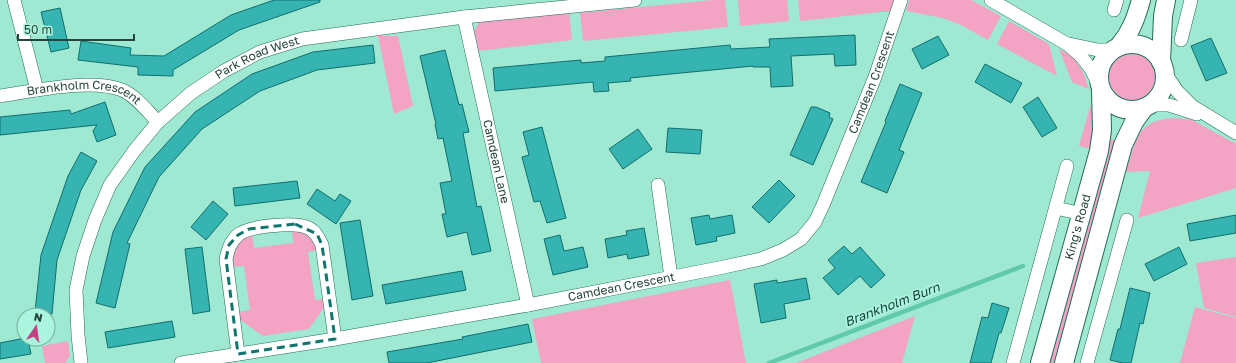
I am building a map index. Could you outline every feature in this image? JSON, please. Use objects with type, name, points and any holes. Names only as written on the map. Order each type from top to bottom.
[{"type":"main road","name":"King's Road","points":[[1040,363],[1099,151],[1102,130],[1098,74],[1101,63],[1107,54],[1116,48],[1128,36],[1135,23],[1141,0]]},
{"type":"main road","name":"King's Road","points":[[1064,363],[1123,145],[1134,122],[1146,106],[1154,102],[1161,93],[1164,83],[1162,16],[1166,0]]},
{"type":"main road","points":[[1116,48],[1126,44],[1136,44],[1147,47],[1155,54],[1163,67]]},
{"type":"main road","points":[[1100,88],[1104,95],[1112,103],[1122,109],[1133,110],[1146,106]]},
{"type":"street","points":[[14,0],[37,90]]},
{"type":"street","name":"Park Road West","points":[[81,363],[76,290],[85,249],[95,220],[110,185],[134,151],[158,122],[191,93],[224,71],[260,52],[302,39],[464,18],[635,0]]},
{"type":"street","name":"Camdean Crescent","points":[[181,363],[335,339],[528,305],[761,259],[783,250],[801,239],[815,222],[823,205],[875,77],[900,0]]},
{"type":"street","points":[[991,0],[1067,44],[1080,55],[1091,69],[1100,88]]},
{"type":"street","points":[[1181,40],[1191,0]]},
{"type":"street","name":"Camdean Lane","points":[[464,18],[528,305]]},
{"type":"street","points":[[1067,44],[1098,50],[1116,48]]},
{"type":"street","points":[[1163,67],[1177,91],[1183,98],[1213,120],[1236,133]]},
{"type":"street","name":"Brankholm Crescent","points":[[0,96],[87,84],[104,85],[122,90],[135,98],[158,122]]},
{"type":"street","points":[[1146,106],[1169,105],[1186,109],[1213,120]]},
{"type":"street","points":[[1013,363],[1067,166]]},
{"type":"street","points":[[658,185],[671,277]]},
{"type":"street","points":[[1056,208],[1082,214]]},
{"type":"street","points":[[1087,363],[1127,220]]},
{"type":"street","points":[[238,354],[226,259],[229,245],[238,235],[249,229],[295,224],[307,227],[317,234],[322,245],[335,339]]},
{"type":"street","points":[[1100,233],[1121,240]]},
{"type":"highlighted area","points":[[295,224],[317,234],[322,245],[335,339],[238,354],[226,259],[229,245],[238,235],[249,229]]},
{"type":"shaded area","points":[[725,0],[728,27],[583,41],[580,13]]},
{"type":"shaded area","points":[[738,0],[787,0],[789,21],[740,26]]},
{"type":"shaded area","points":[[798,0],[895,0],[891,12],[800,21]]},
{"type":"shaded area","points":[[909,0],[971,0],[1001,16],[988,40],[961,25],[943,18],[906,11]]},
{"type":"shaded area","points":[[569,13],[572,40],[477,51],[473,33],[480,21]]},
{"type":"shaded area","points":[[1009,21],[1049,44],[1057,76],[997,44]]},
{"type":"shaded area","points":[[378,36],[398,36],[413,106],[394,114]]},
{"type":"shaded area","points":[[1059,49],[1073,57],[1083,72],[1089,89],[1072,82]]},
{"type":"shaded area","points":[[1127,54],[1137,54],[1149,60],[1154,68],[1154,86],[1149,94],[1141,99],[1127,100],[1119,97],[1112,90],[1109,82],[1109,72],[1112,64],[1119,57]]},
{"type":"shaded area","points":[[1091,103],[1093,127],[1091,149],[1079,146]]},
{"type":"shaded area","points":[[1175,118],[1192,120],[1236,144],[1236,188],[1138,218],[1150,171],[1126,172],[1132,150],[1140,134],[1145,128],[1152,123]]},
{"type":"shaded area","points":[[1110,139],[1116,141],[1054,363],[1048,363]]},
{"type":"shaded area","points":[[292,230],[309,235],[318,250],[308,252],[315,300],[325,299],[326,305],[309,329],[263,336],[239,319],[238,312],[250,310],[244,266],[233,267],[234,251],[238,242],[252,234],[254,248],[293,243]]},
{"type":"shaded area","points":[[1236,257],[1236,317],[1204,308],[1196,263]]},
{"type":"shaded area","points":[[730,280],[746,363],[541,363],[532,319]]},
{"type":"shaded area","points":[[1195,307],[1236,318],[1236,363],[1180,363]]},
{"type":"shaded area","points":[[915,316],[902,363],[796,363]]},
{"type":"shaded area","points":[[68,341],[70,356],[65,363],[45,363],[42,347],[56,347],[56,343]]},
{"type":"building","points":[[274,0],[320,0],[320,2],[239,30],[173,70],[173,76],[138,75],[138,67],[78,60],[81,41],[131,48],[130,55],[164,56],[231,15]]},
{"type":"building","points":[[60,8],[69,48],[51,52],[41,12]]},
{"type":"building","points":[[855,35],[856,65],[835,66],[834,54],[791,56],[793,86],[771,87],[770,67],[753,66],[630,78],[631,81],[608,83],[609,91],[594,92],[593,82],[495,91],[493,68],[581,60],[581,63],[605,61],[605,57],[730,45],[731,49],[770,47],[769,39]]},
{"type":"building","points":[[938,36],[949,55],[922,69],[912,49]]},
{"type":"building","points":[[1211,38],[1227,73],[1206,81],[1191,46]]},
{"type":"building","points":[[373,45],[375,63],[317,70],[260,91],[202,129],[159,177],[127,243],[130,244],[115,308],[96,303],[113,232],[145,167],[195,112],[252,74],[313,52]]},
{"type":"building","points":[[445,50],[459,105],[462,104],[469,132],[463,133],[477,207],[481,206],[491,251],[472,255],[467,232],[447,237],[442,214],[446,214],[440,183],[452,181],[443,138],[438,139],[436,124],[420,56]]},
{"type":"building","points":[[985,64],[1022,83],[1011,103],[975,82]]},
{"type":"building","points":[[900,84],[922,93],[899,150],[904,152],[887,193],[861,182]]},
{"type":"building","points":[[1038,97],[1057,128],[1042,137],[1023,107]]},
{"type":"building","points":[[105,102],[116,135],[97,142],[93,131],[97,125],[0,135],[0,117],[70,110],[71,114]]},
{"type":"building","points":[[811,107],[816,107],[830,113],[829,117],[833,119],[813,165],[790,155]]},
{"type":"building","points":[[542,127],[566,218],[547,223],[540,201],[534,202],[522,157],[529,155],[523,132]]},
{"type":"building","points":[[668,128],[702,130],[700,154],[666,152]]},
{"type":"building","points":[[638,129],[652,149],[623,169],[609,149]]},
{"type":"building","points":[[81,152],[97,161],[81,190],[57,260],[53,307],[36,307],[41,255],[68,176]]},
{"type":"building","points":[[779,180],[795,196],[769,223],[752,207]]},
{"type":"building","points":[[297,181],[300,198],[235,206],[233,188]]},
{"type":"building","points":[[317,189],[335,201],[340,194],[351,201],[336,224],[307,204]]},
{"type":"building","points":[[213,201],[228,214],[206,240],[191,227]]},
{"type":"building","points":[[709,215],[710,219],[732,215],[735,233],[716,237],[717,241],[696,245],[691,218]]},
{"type":"building","points":[[1236,215],[1236,233],[1190,241],[1187,224]]},
{"type":"building","points":[[360,220],[373,296],[352,300],[340,223]]},
{"type":"building","points":[[644,228],[649,255],[628,259],[627,254],[608,258],[605,239],[627,235],[626,231]]},
{"type":"building","points":[[560,235],[564,251],[583,247],[588,267],[553,275],[544,239]]},
{"type":"building","points":[[844,246],[852,254],[860,247],[885,275],[871,288],[860,276],[838,295],[823,278],[835,268],[828,260]]},
{"type":"building","points":[[202,247],[210,311],[193,314],[185,249]]},
{"type":"building","points":[[1179,247],[1187,264],[1154,281],[1145,264]]},
{"type":"building","points":[[462,271],[466,290],[386,304],[382,285]]},
{"type":"building","points":[[806,278],[810,299],[784,304],[786,318],[761,323],[754,284],[777,280],[777,283]]},
{"type":"building","points":[[1130,288],[1150,293],[1143,324],[1140,323],[1131,363],[1123,363],[1110,360],[1118,329],[1120,329]]},
{"type":"building","points":[[992,303],[1009,308],[1001,333],[999,333],[991,363],[970,363],[982,317],[988,318]]},
{"type":"building","points":[[172,321],[175,337],[108,348],[105,332]]},
{"type":"building","points":[[528,324],[532,342],[427,363],[389,363],[387,352],[463,339],[462,337]]},
{"type":"building","points":[[16,340],[16,347],[30,347],[31,354],[0,359],[0,343]]},
{"type":"waterway","name":"Brankholm Burn","points":[[769,363],[1023,266]]}]
